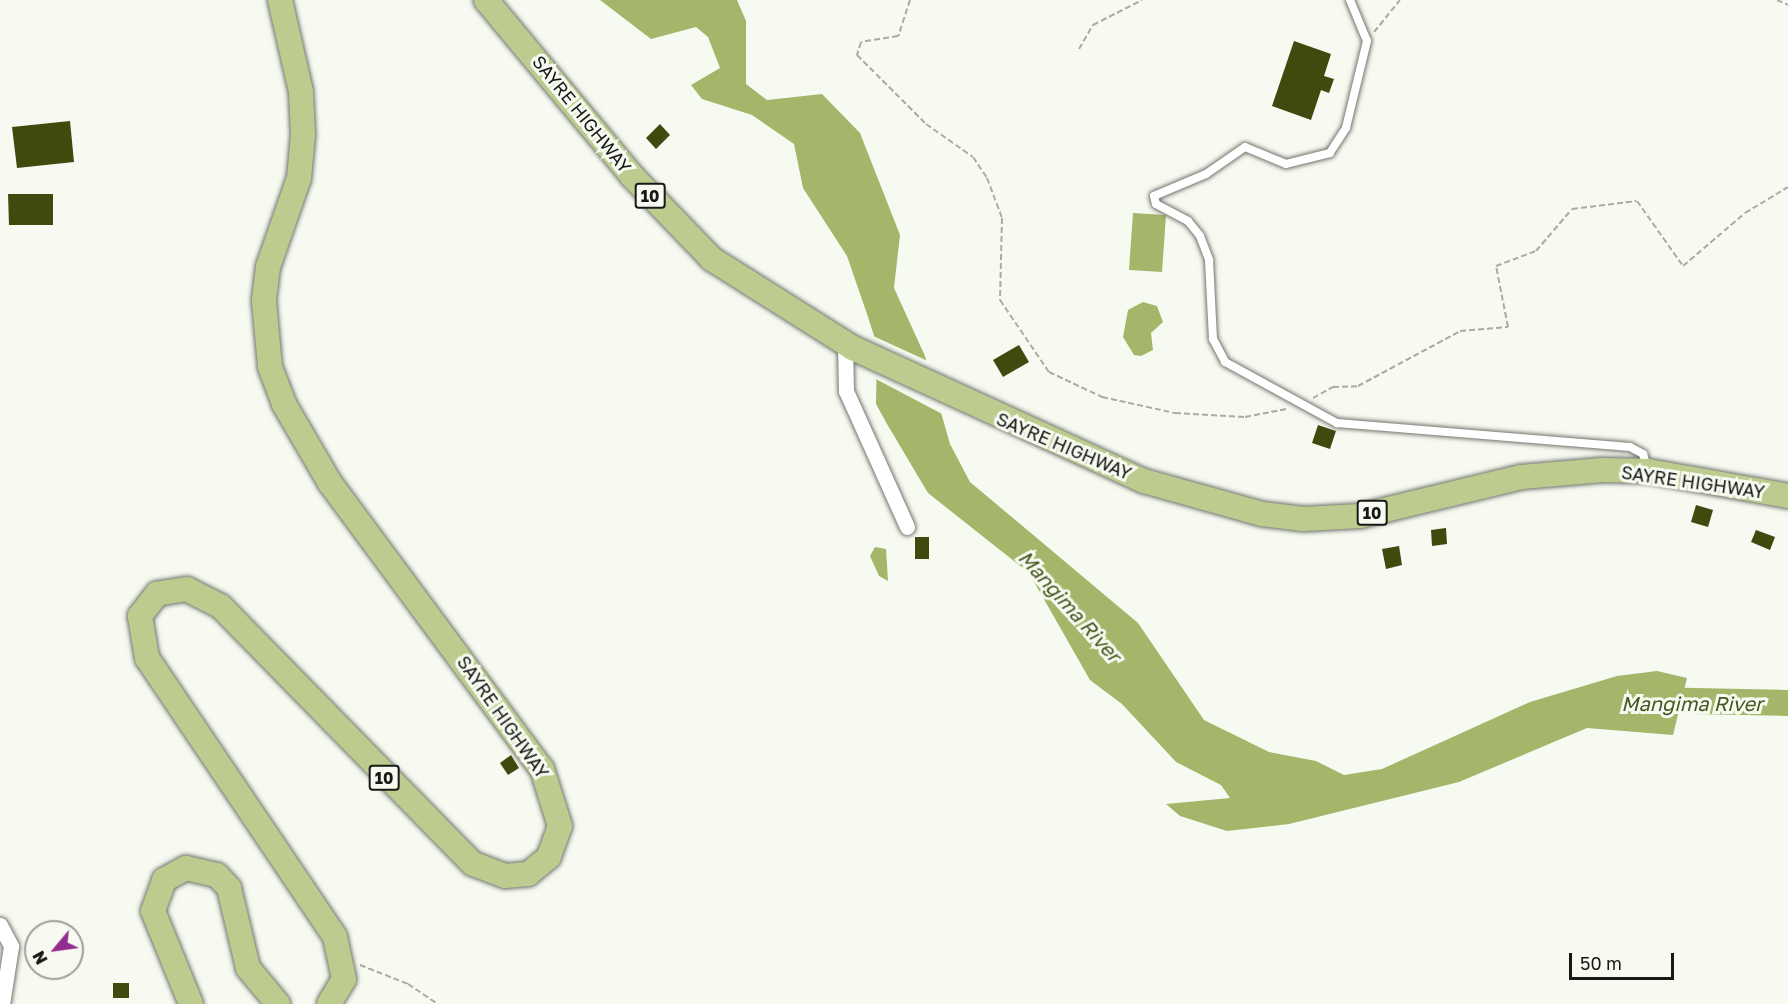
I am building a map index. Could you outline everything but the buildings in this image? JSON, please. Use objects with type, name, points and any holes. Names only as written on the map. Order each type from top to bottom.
[{"type":"highway","name":"SAYRE HIGHWAY","points":[[280,0],[301,92],[303,135],[299,178],[268,267],[264,301],[270,367],[284,404],[330,483],[542,770],[560,825],[549,857],[528,874],[505,876],[473,864],[219,606],[187,589],[157,594],[140,616],[147,658],[322,914],[344,958],[343,987],[329,1004]]},
{"type":"highway","name":"SAYRE HIGHWAY","points":[[486,0],[671,220],[761,294],[849,345],[971,406],[1144,481],[1262,514],[1304,519],[1360,516],[1521,477],[1648,471],[1788,496]]},
{"type":"highway","points":[[191,1004],[153,911],[164,880],[186,868],[217,875],[229,888],[248,968],[278,1004]]},
{"type":"street","points":[[849,345],[846,391],[908,527]]},
{"type":"street","points":[[0,925],[11,946],[2,1004]]},
{"type":"lane","points":[[1350,0],[1367,41],[1346,128],[1330,153],[1286,164],[1245,147],[1206,174],[1154,196],[1156,204],[1188,221],[1200,236],[1209,260],[1213,339],[1225,362],[1300,406],[1337,423],[1630,447],[1643,454],[1648,471]]},
{"type":"path","points":[[910,0],[898,36],[861,42],[857,55],[926,124],[973,158],[987,178],[1002,218],[1000,300],[1049,372],[1102,397],[1175,413],[1245,417],[1300,406],[1333,387],[1358,386],[1460,331],[1508,327],[1496,267],[1536,251],[1572,209],[1637,201],[1683,266],[1745,213],[1788,187]]},
{"type":"path","points":[[1079,49],[1093,25],[1142,0]]},
{"type":"path","points":[[1367,41],[1400,0]]},
{"type":"path","points":[[1777,0],[1788,5]]},
{"type":"path","points":[[344,958],[408,984],[438,1004]]},
{"type":"water","points":[[600,0],[737,0],[746,21],[746,84],[767,100],[822,94],[860,133],[900,235],[894,288],[925,356],[950,444],[970,482],[1138,623],[1204,720],[1269,752],[1316,761],[1344,775],[1382,769],[1530,702],[1617,676],[1657,671],[1687,678],[1673,735],[1587,728],[1459,782],[1289,824],[1227,831],[1180,816],[1166,804],[1230,798],[1221,785],[1176,762],[1122,704],[1090,680],[1029,573],[928,493],[887,424],[876,404],[877,345],[868,317],[847,256],[803,188],[794,144],[752,115],[702,99],[691,85],[720,68],[708,37],[696,27],[651,39]]},
{"type":"water","points":[[1133,213],[1166,215],[1162,272],[1129,270]]},
{"type":"water","points":[[1143,302],[1157,306],[1163,322],[1151,333],[1153,350],[1141,356],[1134,355],[1123,337],[1128,310]]},
{"type":"water","points":[[875,547],[886,549],[888,581],[879,576],[870,556]]},
{"type":"pier","points":[[871,335],[930,362],[946,416],[872,377]]},
{"type":"waterway","name":"Mangima River","points":[[1647,700],[1788,703]]}]
